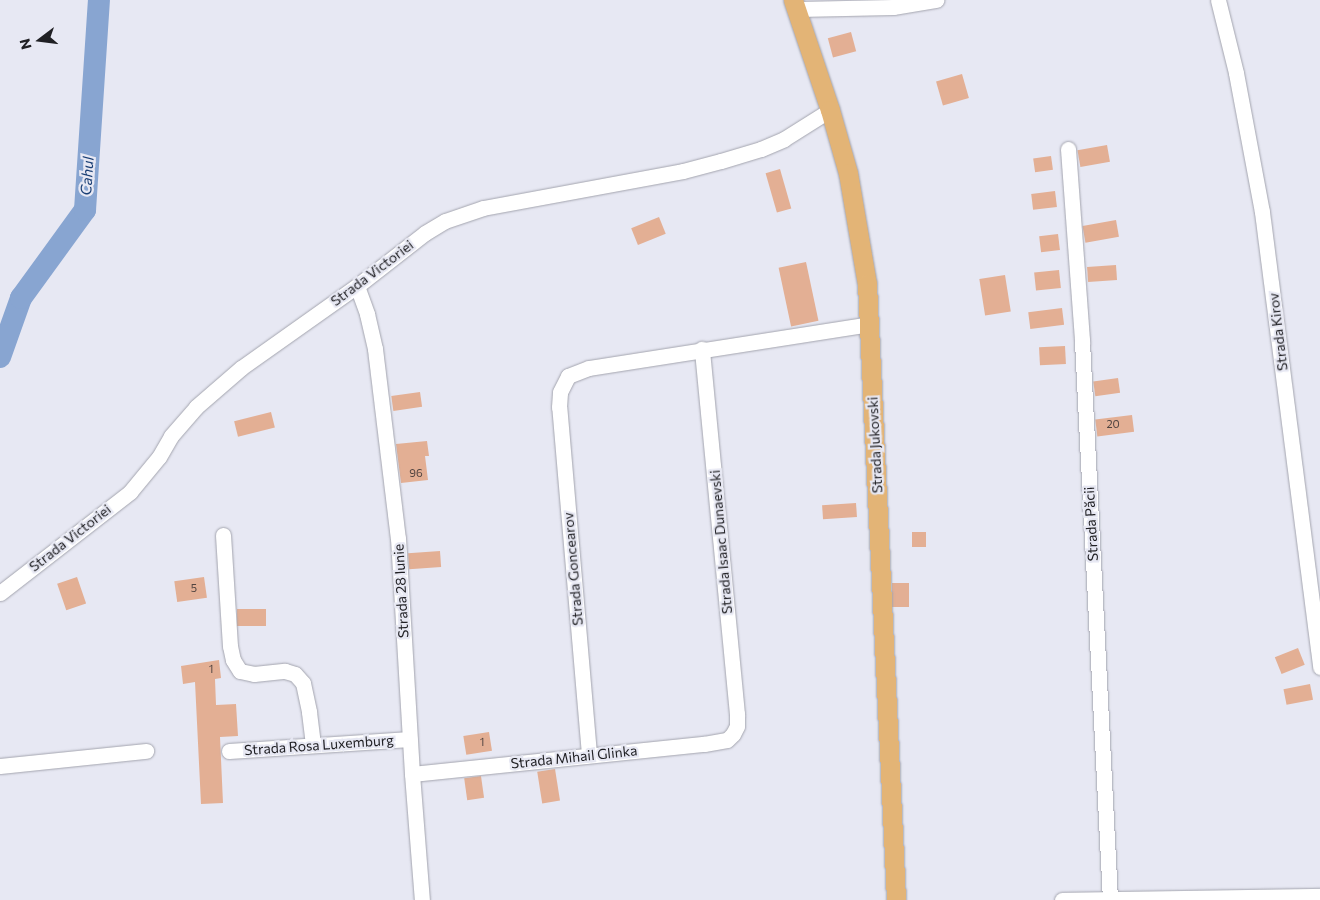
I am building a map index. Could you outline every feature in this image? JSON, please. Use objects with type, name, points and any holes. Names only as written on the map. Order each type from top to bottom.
[{"type":"main road","name":"Strada Jukovski","points":[[796,5],[848,173],[867,284],[896,900]]},
{"type":"street","points":[[796,5],[894,7],[936,0]]},
{"type":"street","name":"Strada Kirov","points":[[1218,0],[1236,72],[1262,212],[1320,667]]},
{"type":"street","name":"Strada Victoriei","points":[[0,594],[130,492],[150,468],[171,436],[196,407],[240,368],[357,286],[425,232],[464,213],[556,193],[683,171],[761,149],[784,139],[830,110]]},
{"type":"street","name":"Strada Păcii","points":[[1068,149],[1082,341],[1110,898]]},
{"type":"street","name":"Strada 28 Iunie","points":[[357,286],[367,314],[375,349],[398,538],[412,774],[422,900]]},
{"type":"street","points":[[702,349],[870,324]]},
{"type":"street","name":"Strada Goncearov","points":[[589,754],[560,407],[563,385],[568,376],[589,368],[702,349]]},
{"type":"street","name":"Strada Isaac Dunaevski","points":[[702,349],[737,714],[737,726],[733,734]]},
{"type":"street","points":[[223,535],[230,646],[233,660],[240,671],[254,674],[284,670],[295,674],[302,683],[309,712],[312,744]]},
{"type":"street","name":"Strada Mihail Glinka","points":[[412,774],[589,754],[720,742],[727,740],[733,734]]},
{"type":"street","name":"Strada Rosa Luxemburg","points":[[228,751],[410,739]]},
{"type":"street","points":[[0,766],[146,751]]},
{"type":"street","points":[[1062,900],[1320,896]]},
{"type":"building","points":[[851,32],[856,51],[833,58],[828,38]]},
{"type":"building","points":[[962,74],[969,98],[943,105],[936,81]]},
{"type":"building","points":[[1107,145],[1110,162],[1080,167],[1077,150]]},
{"type":"building","points":[[1051,156],[1053,170],[1035,172],[1033,159]]},
{"type":"building","points":[[780,169],[791,208],[777,213],[766,173]]},
{"type":"building","points":[[1055,191],[1057,207],[1033,210],[1031,194]]},
{"type":"building","points":[[659,217],[666,234],[638,245],[631,228]]},
{"type":"building","points":[[1116,220],[1119,237],[1085,243],[1083,226]]},
{"type":"building","points":[[1058,234],[1060,250],[1041,252],[1039,236]]},
{"type":"building","points":[[806,262],[818,321],[791,327],[779,268]]},
{"type":"building","points":[[1116,265],[1117,280],[1088,282],[1087,267]]},
{"type":"building","points":[[1059,270],[1061,288],[1036,291],[1034,273]]},
{"type":"building","points":[[1005,275],[1011,312],[985,316],[979,279]]},
{"type":"building","points":[[1062,308],[1064,325],[1030,329],[1028,312]]},
{"type":"building","points":[[1065,346],[1066,364],[1040,365],[1039,347]]},
{"type":"building","points":[[1118,378],[1120,393],[1095,396],[1093,381]]},
{"type":"building","points":[[420,392],[422,407],[393,411],[391,396]]},
{"type":"building","points":[[271,412],[275,428],[238,437],[234,421]]},
{"type":"building","points":[[1132,415],[1134,432],[1097,436],[1095,420]]},
{"type":"building","points":[[427,441],[429,456],[425,456],[428,480],[401,483],[396,444]]},
{"type":"building","points":[[856,503],[857,517],[823,519],[822,505]]},
{"type":"building","points":[[912,532],[926,532],[926,547],[912,547]]},
{"type":"building","points":[[440,551],[441,567],[409,569],[408,553]]},
{"type":"building","points":[[77,577],[86,603],[66,610],[57,584]]},
{"type":"building","points":[[204,577],[207,598],[177,602],[174,581]]},
{"type":"building","points":[[892,583],[909,583],[909,607],[892,607]]},
{"type":"building","points":[[237,609],[266,609],[266,626],[237,626]]},
{"type":"building","points":[[1298,648],[1305,665],[1282,674],[1275,657]]},
{"type":"building","points":[[219,660],[221,678],[215,679],[216,705],[236,704],[238,736],[220,737],[223,803],[201,804],[195,682],[183,684],[181,666]]},
{"type":"building","points":[[1310,684],[1313,700],[1287,705],[1283,689]]},
{"type":"building","points":[[489,732],[492,751],[466,755],[463,736]]},
{"type":"building","points":[[555,769],[560,801],[542,803],[537,772]]},
{"type":"building","points":[[481,776],[484,798],[467,800],[464,778]]},
{"type":"waterway","name":"Cahul","points":[[0,357],[21,298],[85,210],[99,0]]}]
